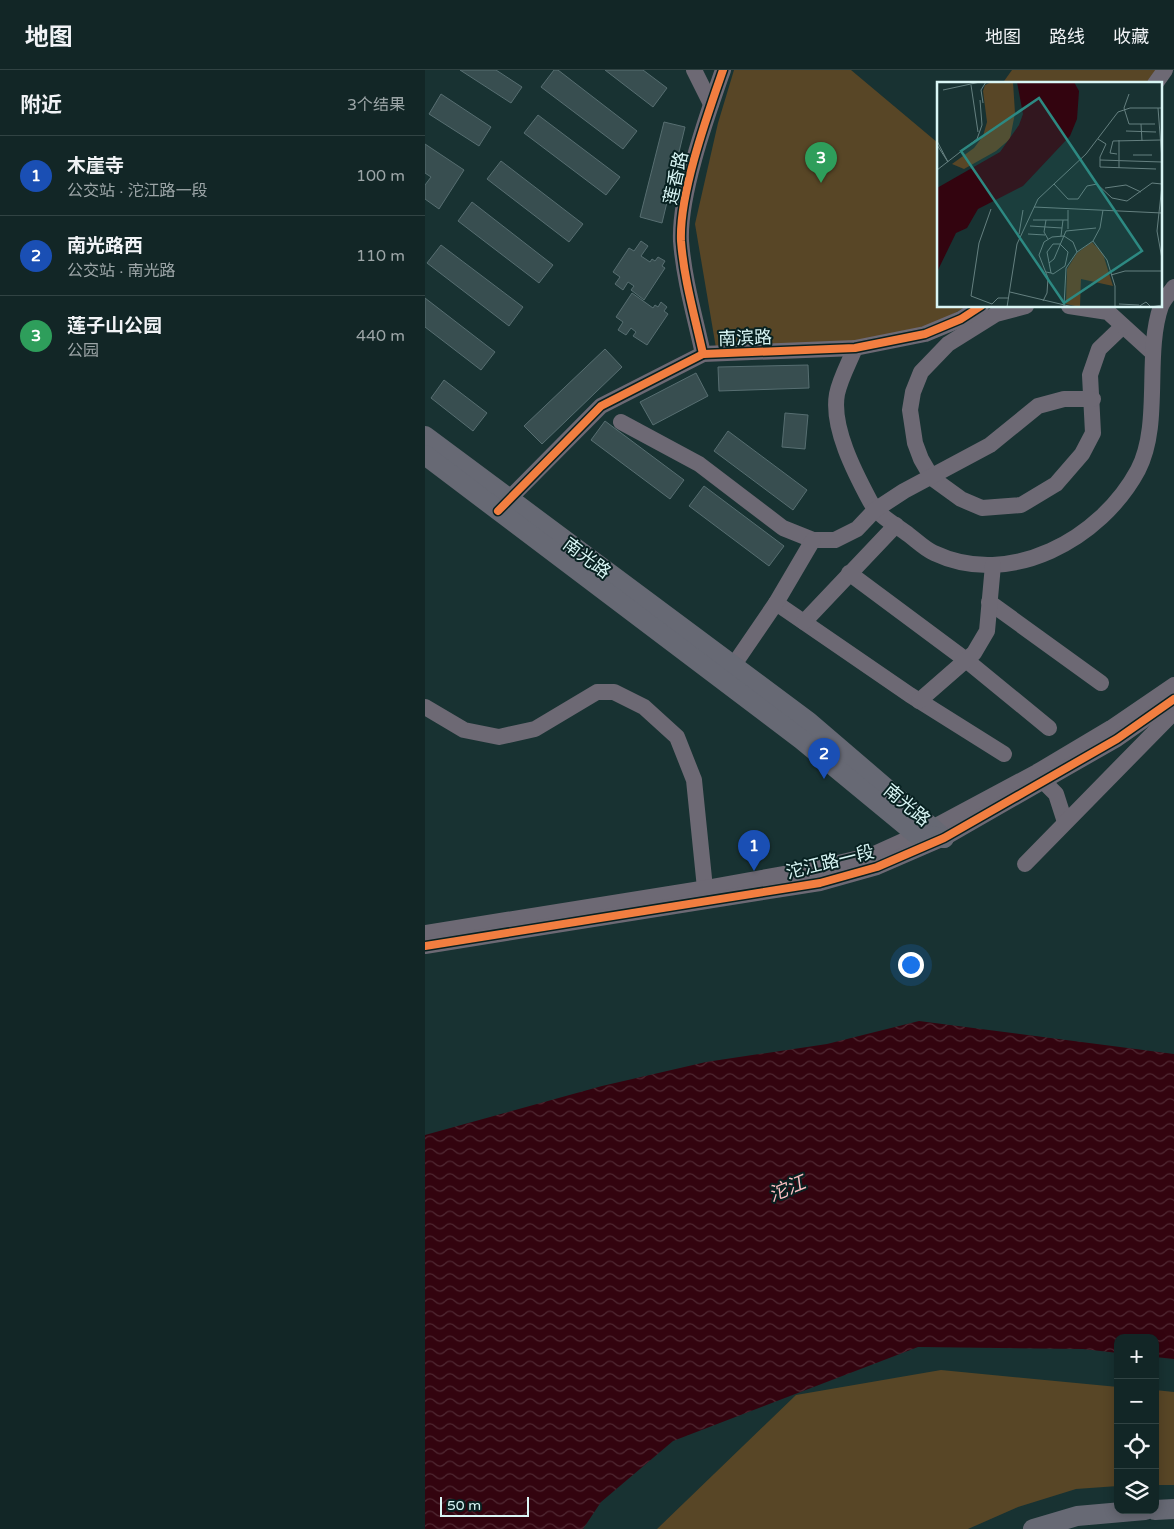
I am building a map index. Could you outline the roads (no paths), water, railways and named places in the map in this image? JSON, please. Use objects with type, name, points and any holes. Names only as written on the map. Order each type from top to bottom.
[{"type":"main road","name":"南光路","points":[[425,436],[503,505],[802,740],[931,833]]},
{"type":"main road","name":"南光路","points":[[425,455],[503,505],[733,666],[809,722],[931,833]]},
{"type":"main road","points":[[1159,1510],[1174,1509]]},
{"type":"main road","points":[[1033,1529],[1077,1516],[1114,1513]]},
{"type":"street","points":[[694,70],[711,104]]},
{"type":"street","name":"莲香路","points":[[703,354],[685,273],[681,240],[684,209],[693,166],[723,70]]},
{"type":"street","points":[[1156,82],[1165,70]]},
{"type":"street","points":[[1161,305],[1174,287]]},
{"type":"street","name":"南滨路","points":[[503,505],[601,406],[703,354],[855,348],[925,334],[961,319],[978,308]]},
{"type":"street","points":[[1018,308],[996,314],[948,344],[921,372],[913,392],[910,410],[915,443],[921,460],[931,478],[961,499],[982,508],[1021,505],[1056,484],[1082,454],[1093,433],[1093,399],[1090,376],[1099,349],[1123,326]]},
{"type":"street","points":[[1082,308],[1108,312],[1153,353]]},
{"type":"street","points":[[855,348],[837,395],[839,431],[852,466],[875,510],[933,552],[955,561],[993,565],[1025,562],[1084,533],[1120,498],[1139,468],[1149,432],[1153,353],[1160,308]]},
{"type":"street","points":[[621,422],[699,464],[783,528],[813,540],[835,540],[857,529],[875,510],[990,445],[1038,406],[1064,399],[1093,399]]},
{"type":"street","points":[[804,622],[895,525]]},
{"type":"street","points":[[733,666],[776,603],[813,540]]},
{"type":"street","points":[[919,701],[974,653],[987,631],[993,565]]},
{"type":"street","points":[[849,573],[966,660],[1049,728]]},
{"type":"street","points":[[989,602],[1101,682]]},
{"type":"street","points":[[776,603],[919,701],[1004,754]]},
{"type":"street","name":"沱江路一段","points":[[425,933],[706,895],[820,883],[877,867],[931,833],[1111,728],[1174,685]]},
{"type":"street","points":[[425,707],[464,730],[499,737],[535,729],[597,692],[614,692],[644,707],[677,737],[694,780],[706,895]]},
{"type":"street","name":"沱江路一段","points":[[425,946],[706,895],[872,855],[931,833],[1043,781],[1117,739],[1174,699]]},
{"type":"street","points":[[1025,864],[1174,712]]},
{"type":"street","points":[[1043,781],[1056,794],[1065,822]]},
{"type":"water","name":"沱江","points":[[919,1021],[1174,1054],[1174,1359],[1159,1357],[1159,1334],[1114,1334],[1114,1353],[1083,1349],[918,1347],[673,1441],[601,1502],[583,1529],[425,1529],[425,1135],[602,1086],[706,1062],[827,1044]]},
{"type":"place","name":"莲子山公园","points":[[821,183]]},
{"type":"place","name":"南光路西","points":[[824,779]]},
{"type":"place","name":"木崖寺","points":[[754,871]]}]
